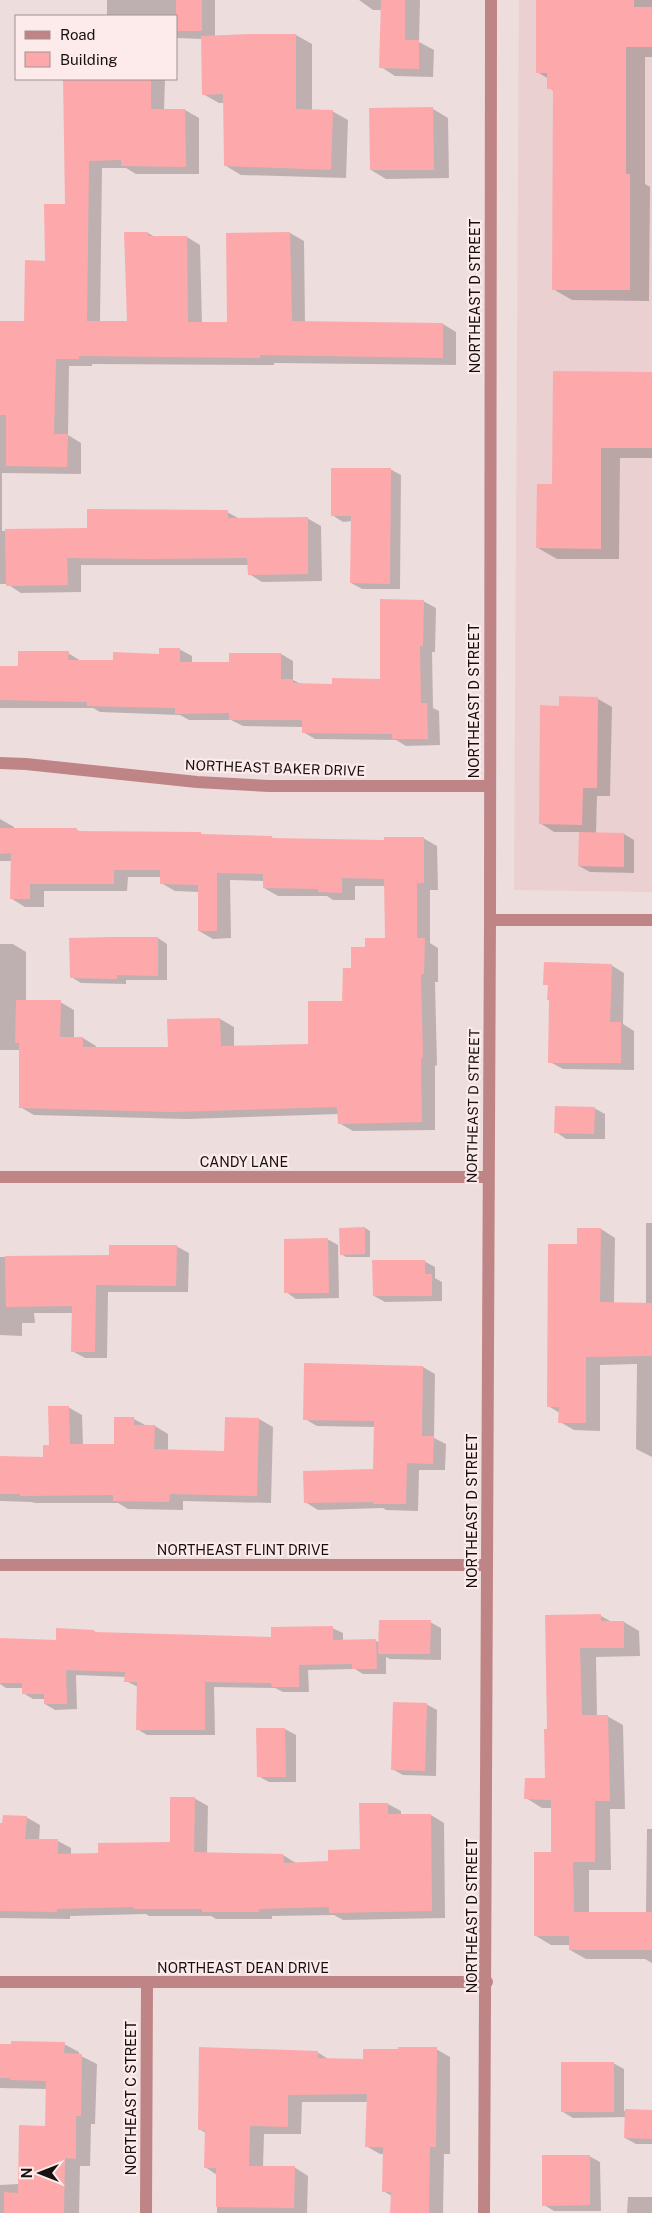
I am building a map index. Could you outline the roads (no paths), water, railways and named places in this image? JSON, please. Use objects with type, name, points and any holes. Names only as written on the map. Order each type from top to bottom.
[{"type":"street","name":"NORTHEAST D STREET","points":[[484,2213],[487,1982],[487,1177],[490,920],[491,0]]},
{"type":"street","name":"NORTHEAST BAKER DRIVE","points":[[0,763],[26,764],[197,782],[269,786],[489,786]]},
{"type":"street","points":[[490,920],[652,920]]},
{"type":"street","name":"CANDY LANE","points":[[0,1178],[487,1177]]},
{"type":"street","name":"NORTHEAST FLINT DRIVE","points":[[0,1566],[487,1565]]},
{"type":"street","name":"NORTHEAST DEAN DRIVE","points":[[0,1982],[487,1982]]},
{"type":"street","name":"NORTHEAST C STREET","points":[[146,2213],[147,1983]]}]
